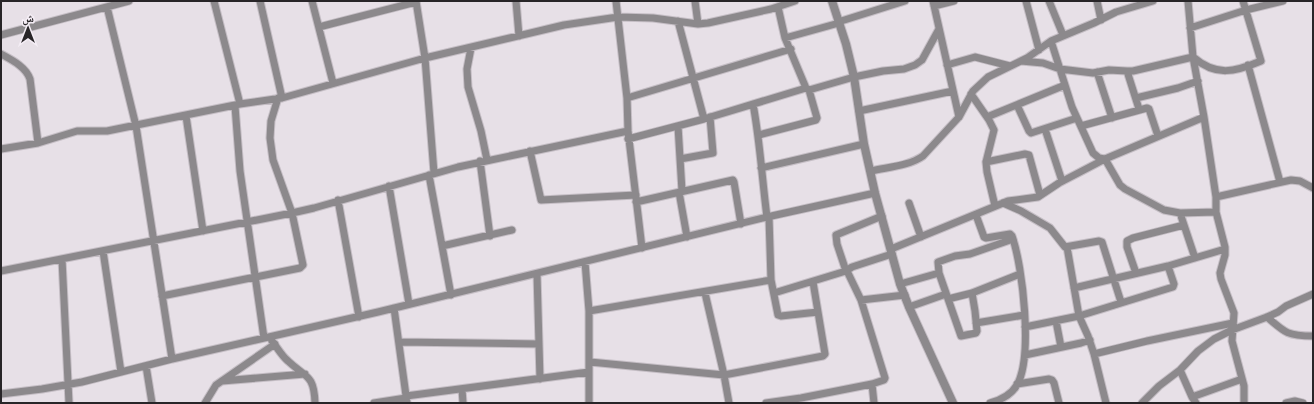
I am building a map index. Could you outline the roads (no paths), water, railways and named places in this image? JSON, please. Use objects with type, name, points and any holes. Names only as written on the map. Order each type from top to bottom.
[{"type":"street","points":[[1,35],[107,7],[118,2],[129,1]]},
{"type":"street","points":[[214,1],[237,105],[240,171],[247,222],[267,338],[275,344],[286,360],[310,378],[314,385],[315,403]]},
{"type":"street","points":[[162,296],[300,268],[303,264],[292,213],[273,160],[270,138],[271,121],[280,98],[260,1]]},
{"type":"street","points":[[312,1],[333,83]]},
{"type":"street","points":[[516,1],[520,36]]},
{"type":"street","points":[[616,1],[627,98],[628,135],[642,248]]},
{"type":"street","points":[[695,1],[698,24]]},
{"type":"street","points":[[759,135],[816,120],[817,118],[807,89],[774,8],[769,1]]},
{"type":"street","points":[[1,149],[38,143],[76,131],[107,131],[280,98],[425,58],[564,25],[618,17],[653,18],[698,24],[708,23],[774,8],[795,1]]},
{"type":"street","points":[[832,1],[854,77],[864,144],[875,193],[900,284],[953,403]]},
{"type":"street","points":[[785,38],[905,1]]},
{"type":"street","points":[[954,1],[933,4],[958,117]]},
{"type":"street","points":[[1026,1],[1039,50]]},
{"type":"street","points":[[1049,1],[1063,35]]},
{"type":"street","points":[[1097,1],[1101,20]]},
{"type":"street","points":[[871,171],[917,160],[930,149],[958,117],[971,94],[982,82],[1039,50],[1050,40],[1101,20],[1116,12],[1152,1]]},
{"type":"street","points":[[1188,1],[1193,57],[1216,197],[1216,212],[1223,234],[1225,249],[1220,273],[1232,309],[1234,350],[1245,394],[1244,403]]},
{"type":"street","points":[[1193,57],[1206,67],[1224,71],[1261,61],[1243,1]]},
{"type":"street","points":[[1190,28],[1246,10],[1282,1]]},
{"type":"street","points":[[319,27],[416,2],[425,58],[432,174],[442,246],[451,295]]},
{"type":"street","points":[[107,7],[136,126],[172,360]]},
{"type":"street","points":[[678,21],[693,79],[707,118],[713,153],[680,160]]},
{"type":"street","points":[[1,271],[292,213],[484,160],[678,126],[854,77],[883,71],[904,69],[915,65],[922,60],[939,29]]},
{"type":"street","points":[[1050,40],[1077,118],[1093,153],[1099,158],[1105,160],[1120,185],[1164,210],[1180,213],[1216,212]]},
{"type":"street","points":[[471,48],[467,69],[468,87],[483,138],[490,236]]},
{"type":"street","points":[[627,98],[790,49]]},
{"type":"street","points":[[1,54],[28,73],[30,78],[38,143]]},
{"type":"street","points":[[1021,61],[1043,63],[1060,69],[1097,72],[1109,70],[1127,72],[1193,57]]},
{"type":"street","points":[[947,64],[975,58],[1010,66]]},
{"type":"street","points":[[1248,65],[1280,182]]},
{"type":"street","points":[[1097,72],[1112,118]]},
{"type":"street","points":[[1127,72],[1139,109]]},
{"type":"street","points":[[1136,98],[1178,88],[1198,81]]},
{"type":"street","points":[[987,117],[1065,85]]},
{"type":"street","points":[[859,111],[953,91]]},
{"type":"street","points":[[971,94],[994,130],[986,162],[986,172],[996,206]]},
{"type":"street","points":[[753,104],[759,135],[761,168],[768,217],[771,280],[779,316],[818,312]]},
{"type":"street","points":[[1017,105],[1030,132],[1034,133],[1077,118]]},
{"type":"street","points":[[1081,126],[1145,108],[1149,109],[1158,136]]},
{"type":"street","points":[[186,116],[203,231]]},
{"type":"street","points":[[774,292],[813,282],[846,271],[921,237],[1003,203],[1032,198],[1040,195],[1062,181],[1105,160],[1204,117]]},
{"type":"street","points":[[678,126],[680,191],[687,237]]},
{"type":"street","points":[[1045,129],[1062,181]]},
{"type":"street","points":[[761,168],[864,144]]},
{"type":"street","points":[[530,151],[541,200],[636,198],[734,180],[741,224]]},
{"type":"street","points":[[986,162],[1025,154],[1029,155],[1040,195]]},
{"type":"street","points":[[1216,197],[1292,180],[1300,181],[1313,188]]},
{"type":"street","points":[[389,186],[409,304]]},
{"type":"street","points":[[1,394],[68,385],[451,295],[768,217],[875,193]]},
{"type":"street","points":[[338,200],[359,317]]},
{"type":"street","points":[[909,203],[921,237]]},
{"type":"street","points":[[1003,203],[1021,211],[1050,228],[1063,245],[1067,247],[1099,241],[1102,242],[1121,302]]},
{"type":"street","points":[[1180,213],[1195,258]]},
{"type":"street","points":[[976,215],[984,237],[986,238],[1010,234],[1013,238],[1024,303],[1025,355],[1023,370],[1017,384],[1004,400],[990,403]]},
{"type":"street","points":[[766,403],[802,398],[872,384],[883,381],[885,378],[861,300],[846,271],[837,244],[836,235],[882,216]]},
{"type":"street","points":[[1136,273],[1127,247],[1127,241],[1133,238],[1184,225]]},
{"type":"street","points":[[442,246],[512,230]]},
{"type":"street","points":[[972,293],[976,333],[961,336],[939,273],[937,266],[938,262],[955,256],[970,254],[1013,238]]},
{"type":"street","points":[[1067,247],[1079,316],[1090,340],[1106,403]]},
{"type":"street","points":[[1074,288],[1168,266],[1225,249]]},
{"type":"street","points":[[103,251],[121,372]]},
{"type":"street","points":[[62,259],[69,403]]},
{"type":"street","points":[[585,262],[589,311],[589,403]]},
{"type":"street","points":[[1025,328],[1079,316],[1172,287],[1174,284],[1168,266]]},
{"type":"street","points":[[900,284],[939,273]]},
{"type":"street","points":[[537,274],[540,379]]},
{"type":"street","points":[[909,306],[972,293],[1020,274]]},
{"type":"street","points":[[589,311],[771,280]]},
{"type":"street","points":[[590,362],[724,375],[824,355],[813,282]]},
{"type":"street","points":[[705,292],[729,403]]},
{"type":"street","points":[[1094,354],[1147,341],[1233,326],[1267,317],[1286,306],[1313,294]]},
{"type":"street","points":[[861,300],[905,295]]},
{"type":"street","points":[[394,308],[406,399]]},
{"type":"street","points":[[976,323],[1024,315]]},
{"type":"street","points":[[1267,317],[1285,333],[1313,336]]},
{"type":"street","points":[[1056,321],[1061,347]]},
{"type":"street","points":[[1142,403],[1159,386],[1180,370],[1198,351],[1233,326]]},
{"type":"street","points":[[1025,355],[1081,344],[1090,340]]},
{"type":"street","points":[[398,342],[539,344]]},
{"type":"street","points":[[205,403],[212,389],[221,380],[275,344]]},
{"type":"street","points":[[146,366],[152,403]]},
{"type":"street","points":[[1180,370],[1194,400],[1242,379]]},
{"type":"street","points":[[374,403],[462,389],[589,372]]},
{"type":"street","points":[[221,380],[305,374]]},
{"type":"street","points":[[1017,384],[1049,379],[1052,380],[1054,382],[1059,403]]},
{"type":"street","points":[[872,384],[874,403]]},
{"type":"street","points":[[462,389],[463,403]]},
{"type":"street","points":[[1286,403],[1295,401],[1303,403]]}]
